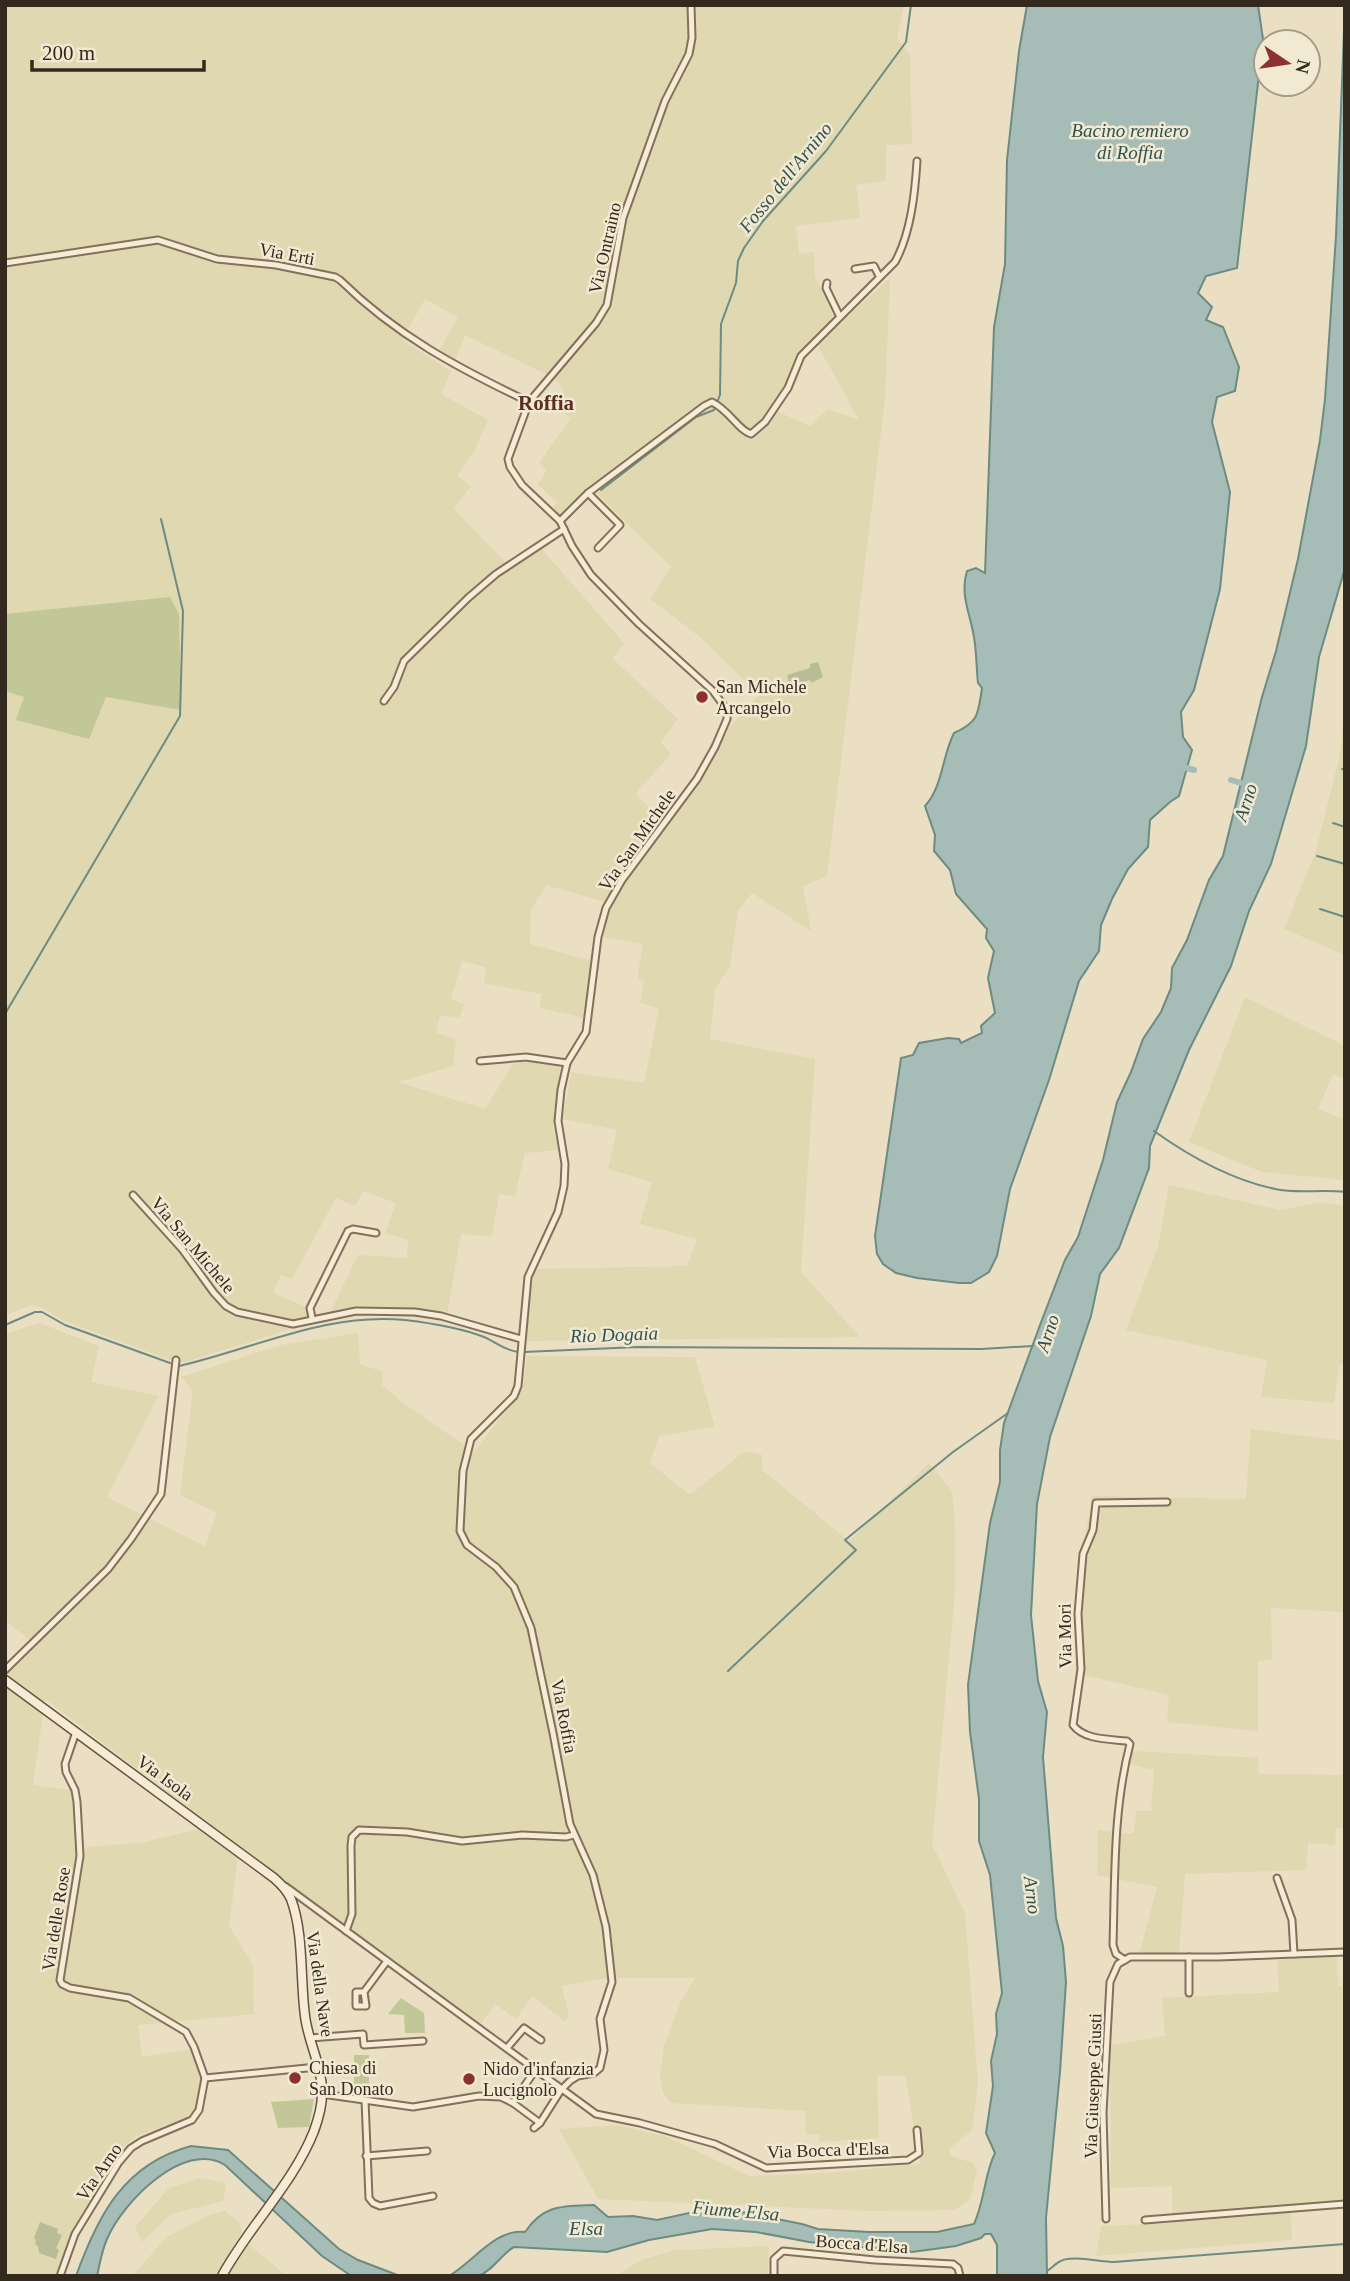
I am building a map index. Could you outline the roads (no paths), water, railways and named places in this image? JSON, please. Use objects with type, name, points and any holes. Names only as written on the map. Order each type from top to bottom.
[{"type":"street","name":"Via Ontraino","points":[[691,5],[692,38],[689,54],[665,101],[623,218],[607,305],[596,323],[529,402],[508,459],[510,467],[529,493],[560,521],[591,575],[639,624],[713,691],[727,710],[727,719]]},
{"type":"street","points":[[560,521],[588,493],[671,433],[695,411],[712,402],[724,408],[743,431],[751,434],[765,422],[788,388],[801,356],[895,261],[902,249],[917,161]]},
{"type":"street","name":"Via Erti","points":[[5,263],[158,240],[217,258],[276,265],[335,277],[375,313],[431,352],[529,402]]},
{"type":"street","points":[[855,269],[874,266],[879,276]]},
{"type":"street","points":[[827,284],[826,288],[839,315]]},
{"type":"street","points":[[588,493],[620,525],[598,548]]},
{"type":"street","points":[[384,701],[394,687],[404,661],[468,598],[496,574],[564,529]]},
{"type":"street","name":"Via San Michele","points":[[520,1347],[528,1277],[556,1218],[562,1195],[565,1164],[558,1121],[567,1063],[586,1032],[598,937],[606,908],[622,880],[697,779],[727,719]]},
{"type":"street","points":[[480,1061],[526,1057],[567,1063]]},
{"type":"street","name":"Via San Michele","points":[[133,1195],[182,1249],[226,1306],[246,1315],[293,1324],[313,1318],[371,1310],[415,1312],[441,1316],[521,1339]]},
{"type":"street","points":[[313,1318],[310,1312],[312,1304],[348,1231],[353,1229],[376,1233]]},
{"type":"street","name":"Via Roffia","points":[[520,1347],[518,1386],[514,1395],[471,1439],[463,1471],[460,1531],[467,1545],[507,1578],[520,1600],[537,1654],[562,1787],[574,1835],[593,1875],[606,1927],[612,1982],[600,2019],[604,2050],[600,2068],[594,2073],[578,2076],[561,2090]]},
{"type":"street","points":[[5,1670],[108,1569],[161,1494],[176,1360]]},
{"type":"street","name":"Via Mori","points":[[1125,1960],[1116,1954],[1113,1945],[1116,1824],[1122,1773],[1130,1744],[1127,1741],[1078,1732],[1073,1725],[1082,1669],[1079,1594],[1083,1554],[1093,1530],[1096,1503],[1167,1502]]},
{"type":"street","name":"Via Isola","points":[[5,1679],[561,2090]]},
{"type":"street","name":"Via delle Rose","points":[[76,1732],[65,1764],[77,1802],[80,1856],[60,1980],[70,1988],[129,1998],[186,2032],[205,2078]]},
{"type":"street","points":[[346,1931],[352,1914],[352,1837],[359,1830],[407,1832],[462,1841],[508,1836],[574,1835]]},
{"type":"street","name":"Via della Nave","points":[[222,2276],[236,2250],[279,2189],[314,2131],[323,2094],[305,2017],[294,1908],[286,1890],[274,1878]]},
{"type":"street","points":[[1277,1878],[1292,1920],[1294,1954]]},
{"type":"street","points":[[294,1908],[307,1901]]},
{"type":"street","points":[[294,1908],[314,1908]]},
{"type":"street","points":[[1125,1960],[1130,1957],[1345,1952]]},
{"type":"street","points":[[1189,1957],[1189,1993]]},
{"type":"street","name":"Via Giuseppe Giusti","points":[[1106,2219],[1103,2113],[1110,1982],[1118,1964],[1125,1960]]},
{"type":"street","points":[[364,1992],[387,1961]]},
{"type":"street","points":[[507,2048],[524,2028],[541,2040]]},
{"type":"street","points":[[310,2038],[363,2034],[363,2045],[423,2041]]},
{"type":"street","points":[[205,2078],[317,2067]]},
{"type":"street","points":[[513,2103],[536,2069]]},
{"type":"street","name":"Via Arno","points":[[60,2276],[75,2234],[119,2162],[131,2148],[142,2141],[192,2120],[199,2110],[205,2078]]},
{"type":"street","points":[[534,2128],[561,2090]]},
{"type":"street","name":"Via Bocca d'Elsa","points":[[561,2090],[596,2114],[715,2144],[766,2168],[908,2160],[919,2153],[917,2130]]},
{"type":"street","points":[[323,2094],[413,2107],[480,2096],[500,2097],[540,2123]]},
{"type":"street","points":[[365,2100],[369,2198],[380,2206],[433,2196]]},
{"type":"street","points":[[366,2155],[427,2151]]},
{"type":"street","points":[[1145,2220],[1345,2204]]},
{"type":"street","name":"Bocca d'Elsa","points":[[774,2276],[774,2259],[783,2251],[953,2264],[958,2268],[960,2276]]},
{"type":"water","name":"Bacino remiero di Roffia","points":[[1027,5],[1258,5],[1261,28],[1252,28],[1252,98],[1256,98],[1237,268],[1206,276],[1198,293],[1212,307],[1206,320],[1223,327],[1239,367],[1235,391],[1217,397],[1212,422],[1230,492],[1220,589],[1194,690],[1181,712],[1183,737],[1192,750],[1179,796],[1150,820],[1148,847],[1128,869],[1112,899],[1101,925],[1099,951],[1079,981],[1049,1080],[1010,1189],[997,1256],[989,1272],[971,1283],[959,1283],[896,1273],[883,1264],[877,1254],[875,1236],[901,1058],[913,1055],[919,1043],[948,1038],[959,1039],[961,1043],[982,1033],[981,1026],[995,1013],[988,978],[994,951],[986,938],[987,929],[956,894],[950,870],[934,851],[935,835],[925,806],[939,780],[954,733],[968,725],[976,716],[982,688],[978,683],[974,638],[964,587],[967,571],[976,568],[985,573],[994,327],[1005,264],[1007,160]]},
{"type":"water","points":[[1345,5],[1345,568],[1319,657],[1306,746],[1271,864],[1249,911],[1231,966],[1189,1050],[1150,1146],[1149,1168],[1119,1248],[1100,1274],[1091,1316],[1050,1437],[1037,1504],[1031,1615],[1038,1681],[1047,1712],[1043,1757],[1056,1918],[1063,1946],[1066,1982],[1046,2218],[1047,2276],[997,2276],[997,2245],[991,2234],[956,2246],[912,2252],[712,2229],[649,2240],[607,2252],[514,2247],[478,2276],[449,2276],[495,2240],[514,2232],[525,2232],[539,2216],[555,2208],[594,2205],[608,2217],[633,2216],[657,2220],[717,2207],[818,2229],[869,2232],[937,2232],[974,2224],[978,2215],[995,2153],[986,2133],[993,2086],[991,2061],[997,2034],[996,2014],[1002,1993],[990,1875],[979,1841],[979,1799],[970,1732],[968,1685],[990,1523],[1000,1482],[1000,1450],[1004,1423],[1065,1260],[1078,1237],[1103,1160],[1117,1102],[1143,1039],[1161,1012],[1171,988],[1172,968],[1187,940],[1209,880],[1223,856],[1276,651],[1298,559],[1325,399],[1336,236]]},
{"type":"water","points":[[191,2146],[228,2150],[339,2249],[358,2260],[400,2276],[350,2275],[322,2256],[225,2165],[209,2159],[174,2167],[140,2193],[115,2224],[107,2239],[97,2276],[76,2276],[104,2213],[131,2179],[168,2154]]},
{"type":"waterway","name":"Fosso dell'Arnino","points":[[601,490],[696,417],[714,410],[720,395],[721,324],[736,283],[738,261],[744,248],[763,221],[826,151],[906,42],[911,5]]},
{"type":"waterway","points":[[5,1014],[180,716],[183,611],[161,519]]},
{"type":"waterway","points":[[1187,768],[1194,770]]},
{"type":"waterway","name":"Arno","points":[[1231,780],[1241,783]]},
{"type":"waterway","points":[[1333,823],[1345,827]]},
{"type":"waterway","points":[[1317,856],[1345,864]]},
{"type":"waterway","points":[[1320,909],[1345,917]]},
{"type":"waterway","points":[[1154,1131],[1212,1166],[1243,1180],[1284,1190],[1345,1192]]},
{"type":"waterway","name":"Rio Dogaia","points":[[5,1325],[35,1312],[42,1312],[65,1325],[170,1363]]},
{"type":"waterway","name":"Rio Dogaia","points":[[179,1366],[319,1327],[376,1319],[405,1320],[455,1328],[519,1352]]},
{"type":"waterway","name":"Rio Dogaia","points":[[524,1352],[638,1347],[981,1349],[1033,1346]]},
{"type":"waterway","points":[[728,1671],[856,1550],[845,1540],[953,1452],[1008,1413]]},
{"type":"waterway","points":[[1047,2271],[1066,2259],[1114,2262],[1345,2244]]},
{"type":"place","name":"San Michele Arcangelo","points":[[702,697]]},
{"type":"place","name":"Chiesa di San Donato","points":[[295,2078]]},
{"type":"place","name":"Nido d'infanzia Lucignolo","points":[[469,2079]]},
{"type":"district","name":"Roffia","points":[[546,403]]},
{"type":"water label","name":"Fiume Elsa","points":[[736,2210]]},
{"type":"water label","name":"Elsa","points":[[586,2228]]}]
